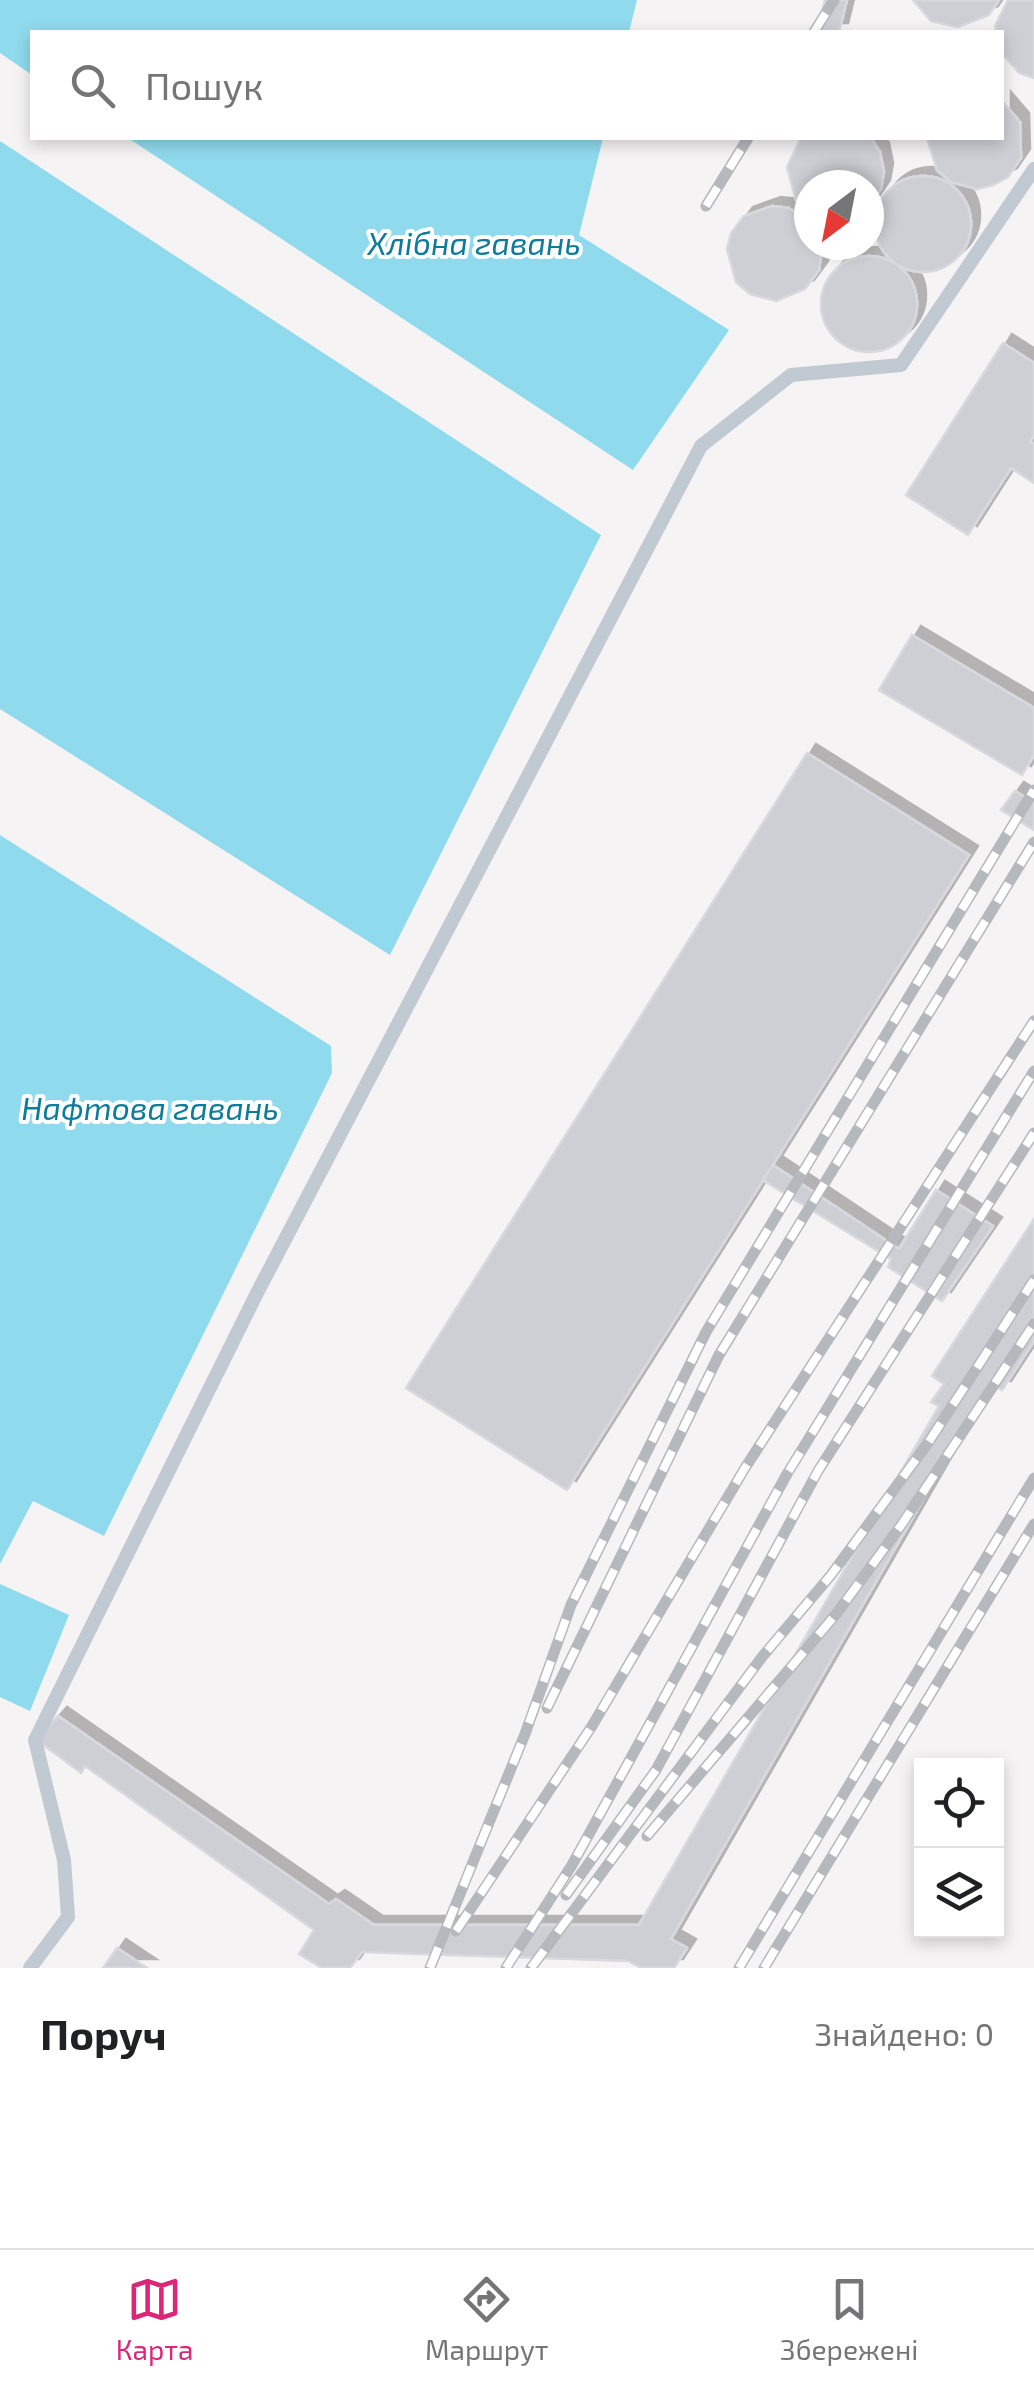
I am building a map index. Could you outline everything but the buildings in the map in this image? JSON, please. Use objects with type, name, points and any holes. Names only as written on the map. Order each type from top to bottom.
[{"type":"lane","points":[[30,1968],[68,1917],[64,1860],[35,1740],[257,1293],[701,446],[791,376],[901,365],[1034,168]]},
{"type":"water","points":[[0,0],[637,0],[630,30],[30,30],[30,74],[0,53]]},
{"type":"water","name":"Хлібна гавань","points":[[131,140],[603,140],[579,235],[729,330],[633,470]]},
{"type":"water","points":[[0,141],[601,535],[390,955],[0,709]]},
{"type":"water","name":"Нафтова гавань","points":[[0,835],[331,1046],[332,1073],[104,1536],[33,1501],[0,1564]]},
{"type":"water","points":[[0,1584],[69,1615],[30,1711],[0,1697]]},
{"type":"railway","points":[[815,30],[834,0]]},
{"type":"railway","points":[[706,206],[747,140]]},
{"type":"railway","points":[[430,1968],[525,1734],[571,1605],[706,1332],[1034,790]]},
{"type":"railway","points":[[547,1708],[719,1355],[1034,842]]},
{"type":"railway","points":[[456,1931],[592,1726],[745,1468],[1034,1021]]},
{"type":"railway","points":[[506,1968],[572,1865],[787,1474],[1034,1071]]},
{"type":"railway","points":[[566,1895],[656,1770],[818,1471],[1034,1133]]},
{"type":"railway","points":[[531,1968],[762,1657],[831,1575],[928,1443],[1034,1280]]},
{"type":"railway","points":[[647,1836],[837,1613],[902,1524],[1034,1324]]},
{"type":"railway","points":[[739,1968],[1034,1478]]},
{"type":"railway","points":[[764,1968],[1034,1524]]}]
